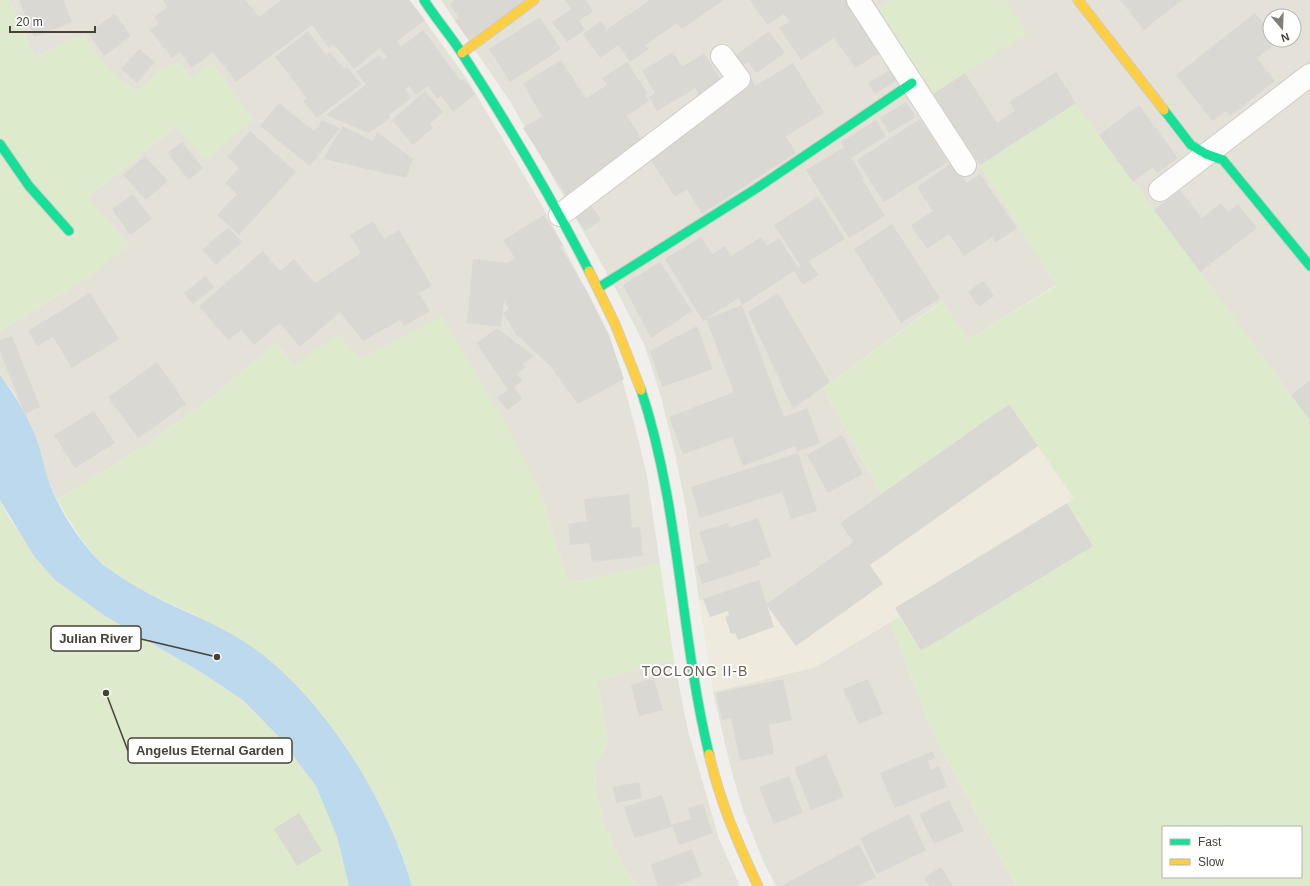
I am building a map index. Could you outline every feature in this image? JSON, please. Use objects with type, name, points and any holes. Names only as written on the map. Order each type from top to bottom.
[{"type":"street","points":[[424,0],[462,53],[491,98],[560,215],[620,334],[652,428],[663,481],[696,692],[711,761],[721,800],[733,835],[758,886]]},
{"type":"street","points":[[462,53],[534,0]]},
{"type":"street","points":[[858,0],[965,165]]},
{"type":"street","points":[[1078,0],[1191,145],[1206,154],[1223,160],[1310,266]]},
{"type":"street","points":[[560,215],[739,79],[722,56]]},
{"type":"street","points":[[1160,190],[1310,75]]},
{"type":"street","points":[[598,288],[757,188],[912,83]]},
{"type":"street","points":[[0,144],[29,186],[69,231]]},
{"type":"shaded area","points":[[9,0],[410,0],[467,79],[544,209],[610,336],[647,476],[660,564],[569,583],[538,486],[442,317],[361,359],[294,366],[276,343],[211,398],[146,445],[57,500],[46,474],[37,441],[14,393],[0,375],[0,331],[91,275],[88,197],[176,126],[191,78],[178,63],[161,69],[138,92],[117,77],[94,52],[84,35],[35,57]]},
{"type":"shaded area","points":[[441,0],[1310,0],[1310,421],[1200,272],[980,165],[1056,285],[968,340],[942,301],[823,388],[881,494],[840,523],[853,542],[766,604],[699,600],[686,509],[676,458],[661,397],[645,346],[619,295],[511,103]]},
{"type":"shaded area","points":[[1009,404],[1074,499],[1067,503],[1093,546],[921,651],[899,616],[816,667],[713,692],[699,600],[766,604],[853,542],[840,523]]},
{"type":"shaded area","points":[[890,622],[935,738],[1016,886],[776,886],[764,863],[744,813],[731,769],[713,692],[816,667]]},
{"type":"shaded area","points":[[674,660],[688,731],[719,839],[740,886],[636,886],[622,864],[605,827],[596,790],[595,765],[608,743],[597,680]]},
{"type":"green space","points":[[0,0],[9,0],[35,57],[84,35],[95,52],[121,80],[137,92],[161,69],[178,63],[191,78],[213,63],[253,120],[206,161],[176,126],[88,197],[129,245],[91,275],[0,331]]},
{"type":"green space","points":[[893,0],[1006,0],[1027,34],[933,94],[879,9]]},
{"type":"green space","points":[[1076,103],[1310,421],[1310,886],[1016,886],[935,738],[890,622],[899,616],[921,651],[1093,546],[1067,503],[1074,499],[1009,404],[881,494],[823,388],[943,301],[968,340],[1056,286],[980,165]]},
{"type":"green space","points":[[442,316],[504,421],[538,486],[569,583],[660,564],[674,660],[597,680],[608,743],[595,765],[596,790],[605,827],[622,864],[636,886],[412,886],[403,856],[380,805],[359,769],[334,732],[195,615],[135,587],[99,562],[79,536],[57,500],[146,445],[211,398],[276,343],[294,366],[339,334],[361,359]]},
{"type":"green space","points":[[0,500],[9,518],[55,580],[105,616],[204,674],[244,701],[278,736],[316,786],[337,837],[349,886],[0,886]]},
{"type":"water","points":[[0,375],[16,398],[30,423],[40,448],[46,473],[55,497],[82,542],[102,564],[129,582],[143,591],[233,635],[263,655],[292,681],[319,711],[344,744],[366,780],[385,816],[412,886],[349,886],[337,837],[316,786],[278,736],[244,701],[204,674],[105,616],[55,580],[34,556],[0,500]]},
{"type":"building","points":[[19,0],[63,0],[72,22],[34,37]]},
{"type":"building","points":[[163,0],[245,0],[259,17],[281,0],[409,0],[425,20],[397,41],[401,47],[423,30],[461,81],[464,79],[475,94],[453,112],[441,96],[437,99],[428,86],[416,95],[409,86],[405,89],[411,98],[389,115],[390,118],[369,133],[326,115],[366,85],[356,72],[379,55],[383,60],[387,57],[380,48],[354,69],[334,44],[329,48],[312,25],[236,82],[213,52],[192,68],[180,52],[172,58],[150,30],[159,23],[154,17],[168,7]]},
{"type":"building","points":[[455,0],[526,0],[469,40],[455,21],[459,18],[450,4]]},
{"type":"building","points":[[565,0],[586,0],[593,11],[579,21],[585,30],[567,42],[552,22],[571,9]]},
{"type":"building","points":[[650,0],[724,0],[682,29],[677,23],[646,45],[649,49],[630,62],[618,45],[600,58],[583,34],[601,21],[607,29]]},
{"type":"building","points":[[750,0],[846,0],[881,52],[855,68],[834,38],[801,60],[779,28],[789,22],[784,14],[767,25]]},
{"type":"building","points":[[1120,0],[1182,0],[1144,30]]},
{"type":"building","points":[[1255,13],[1262,22],[1262,48],[1270,48],[1257,58],[1275,81],[1230,116],[1226,111],[1212,121],[1176,75]]},
{"type":"building","points":[[115,14],[131,36],[104,56],[88,33]]},
{"type":"building","points":[[540,17],[561,49],[510,82],[489,49]]},
{"type":"building","points":[[308,31],[326,55],[330,52],[344,69],[347,67],[361,84],[317,118],[303,101],[307,98],[275,57]]},
{"type":"building","points":[[769,31],[785,53],[756,73],[748,62],[742,66],[735,56]]},
{"type":"building","points":[[139,49],[155,62],[137,83],[121,69]]},
{"type":"building","points":[[673,52],[682,67],[704,53],[723,83],[700,97],[695,88],[657,111],[649,97],[655,93],[642,71]]},
{"type":"building","points":[[561,60],[586,98],[607,85],[602,78],[627,62],[648,94],[645,96],[649,101],[627,116],[638,133],[643,147],[568,199],[523,128],[542,116],[523,84]]},
{"type":"building","points":[[793,63],[824,113],[786,136],[796,153],[702,214],[687,189],[675,197],[649,157],[751,78],[755,86]]},
{"type":"building","points":[[890,70],[897,80],[875,94],[868,83]]},
{"type":"building","points":[[1056,72],[1076,103],[980,165],[933,94],[965,73],[997,123],[1015,111],[1009,102]]},
{"type":"building","points":[[425,91],[443,112],[430,124],[433,128],[413,145],[392,120]]},
{"type":"building","points":[[906,102],[916,117],[889,133],[880,118]]},
{"type":"building","points":[[279,103],[314,131],[322,120],[340,128],[310,166],[260,126]]},
{"type":"building","points":[[1139,105],[1178,158],[1157,173],[1153,167],[1133,182],[1099,135]]},
{"type":"building","points":[[920,119],[948,162],[884,202],[857,160]]},
{"type":"building","points":[[876,120],[886,136],[851,158],[885,216],[849,238],[806,170],[844,147],[841,142]]},
{"type":"building","points":[[343,126],[373,141],[377,132],[413,159],[406,178],[323,159]]},
{"type":"building","points":[[250,131],[296,172],[239,235],[217,215],[237,194],[225,183],[239,168],[227,157]]},
{"type":"building","points":[[182,142],[203,168],[189,180],[167,153]]},
{"type":"building","points":[[145,156],[168,181],[146,200],[123,175]]},
{"type":"building","points":[[953,162],[967,183],[980,174],[1017,228],[995,243],[992,237],[964,256],[949,234],[927,249],[911,225],[933,211],[917,187]]},
{"type":"building","points":[[1180,190],[1202,218],[1221,203],[1228,212],[1238,204],[1257,228],[1200,272],[1154,210]]},
{"type":"building","points":[[133,194],[152,219],[130,235],[112,209]]},
{"type":"building","points":[[818,197],[845,239],[809,261],[818,275],[803,285],[794,271],[742,305],[739,298],[703,321],[665,259],[701,237],[712,254],[725,246],[731,256],[761,237],[767,246],[779,238],[798,268],[801,266],[774,225]]},
{"type":"building","points":[[590,204],[601,220],[585,231],[574,215]]},
{"type":"building","points":[[544,215],[563,245],[560,247],[587,291],[609,336],[624,379],[578,404],[552,368],[516,334],[503,313],[509,309],[504,301],[501,327],[467,323],[473,259],[508,263],[515,258],[503,240]]},
{"type":"building","points":[[373,221],[384,239],[399,230],[432,286],[419,293],[430,311],[404,326],[400,320],[363,341],[340,312],[300,347],[280,323],[254,345],[241,330],[228,340],[199,306],[263,251],[280,271],[294,259],[315,283],[361,253],[350,235]]},
{"type":"building","points":[[892,224],[940,298],[901,323],[854,249]]},
{"type":"building","points":[[228,227],[242,242],[216,265],[202,250]]},
{"type":"building","points":[[660,262],[692,311],[651,338],[623,285]]},
{"type":"building","points":[[205,276],[214,287],[193,304],[184,293]]},
{"type":"building","points":[[983,281],[994,296],[979,307],[968,292]]},
{"type":"building","points":[[90,293],[119,339],[72,368],[53,337],[37,346],[28,331]]},
{"type":"building","points":[[778,293],[830,382],[793,409],[748,312]]},
{"type":"building","points":[[742,305],[784,417],[807,408],[820,443],[797,452],[795,446],[743,466],[732,437],[683,454],[669,417],[734,392],[706,319]]},
{"type":"building","points":[[697,326],[713,369],[662,387],[650,351]]},
{"type":"building","points":[[497,328],[534,356],[523,364],[525,368],[517,374],[522,381],[514,387],[522,399],[507,410],[497,398],[508,390],[476,343]]},
{"type":"building","points":[[12,336],[40,407],[25,414],[0,352],[0,340]]},
{"type":"building","points":[[157,362],[186,404],[138,438],[108,397]]},
{"type":"building","points":[[1310,380],[1310,421],[1291,395]]},
{"type":"building","points":[[1009,404],[1038,446],[870,565],[883,584],[796,646],[766,604],[853,542],[840,523]]},
{"type":"building","points":[[94,411],[115,443],[75,468],[54,435]]},
{"type":"building","points":[[842,435],[863,474],[828,493],[807,455]]},
{"type":"building","points":[[798,453],[817,511],[791,519],[782,492],[700,518],[691,487]]},
{"type":"building","points":[[629,494],[632,528],[640,527],[643,556],[592,562],[589,543],[570,545],[568,524],[587,521],[584,499]]},
{"type":"building","points":[[1067,503],[1093,546],[921,651],[895,608]]},
{"type":"building","points":[[758,518],[771,556],[759,561],[760,565],[702,584],[696,566],[709,562],[699,532],[728,523],[729,528]]},
{"type":"building","points":[[759,580],[774,627],[738,640],[735,633],[731,634],[725,617],[729,615],[728,611],[710,617],[703,599]]},
{"type":"building","points":[[654,678],[663,710],[639,716],[631,685]]},
{"type":"building","points":[[783,679],[792,720],[769,725],[774,754],[740,761],[731,718],[722,720],[716,693]]},
{"type":"building","points":[[868,679],[883,714],[859,724],[843,689]]},
{"type":"building","points":[[933,751],[935,758],[928,761],[931,770],[939,766],[947,787],[895,808],[880,773]]},
{"type":"building","points":[[826,754],[844,797],[811,810],[794,768]]},
{"type":"building","points":[[789,776],[803,813],[774,824],[759,787]]},
{"type":"building","points":[[639,782],[642,798],[616,803],[613,787]]},
{"type":"building","points":[[662,795],[672,827],[634,838],[624,807]]},
{"type":"building","points":[[949,800],[964,831],[934,844],[919,814]]},
{"type":"building","points":[[703,804],[713,833],[679,845],[672,825],[691,819],[688,808]]},
{"type":"building","points":[[299,813],[322,851],[297,866],[274,829]]},
{"type":"building","points":[[909,814],[926,850],[877,874],[860,838]]},
{"type":"building","points":[[859,844],[876,877],[859,886],[781,886]]},
{"type":"building","points":[[692,849],[702,876],[676,886],[658,886],[650,865]]},
{"type":"building","points":[[941,867],[953,886],[930,886],[924,878]]},
{"type":"traffic: fast","points":[[424,0],[480,81],[513,134],[560,216],[589,271]]},
{"type":"traffic: fast","points":[[598,288],[757,188],[912,83]]},
{"type":"traffic: fast","points":[[1164,110],[1191,145],[1206,154],[1223,160],[1310,266]]},
{"type":"traffic: fast","points":[[0,144],[29,186],[69,231]]},
{"type":"traffic: fast","points":[[641,390],[654,434],[664,479],[699,709],[709,754]]},
{"type":"traffic: slow","points":[[462,53],[534,0]]},
{"type":"traffic: slow","points":[[1078,0],[1164,110]]},
{"type":"traffic: slow","points":[[589,271],[615,324],[641,390]]},
{"type":"traffic: slow","points":[[709,754],[718,789],[743,853],[758,886]]},
{"type":"place","name":"Julian River","points":[[217,657]]},
{"type":"place","name":"Angelus Eternal Garden","points":[[106,693]]},
{"type":"district","name":"TOCLONG II-B","points":[[695,671]]}]
